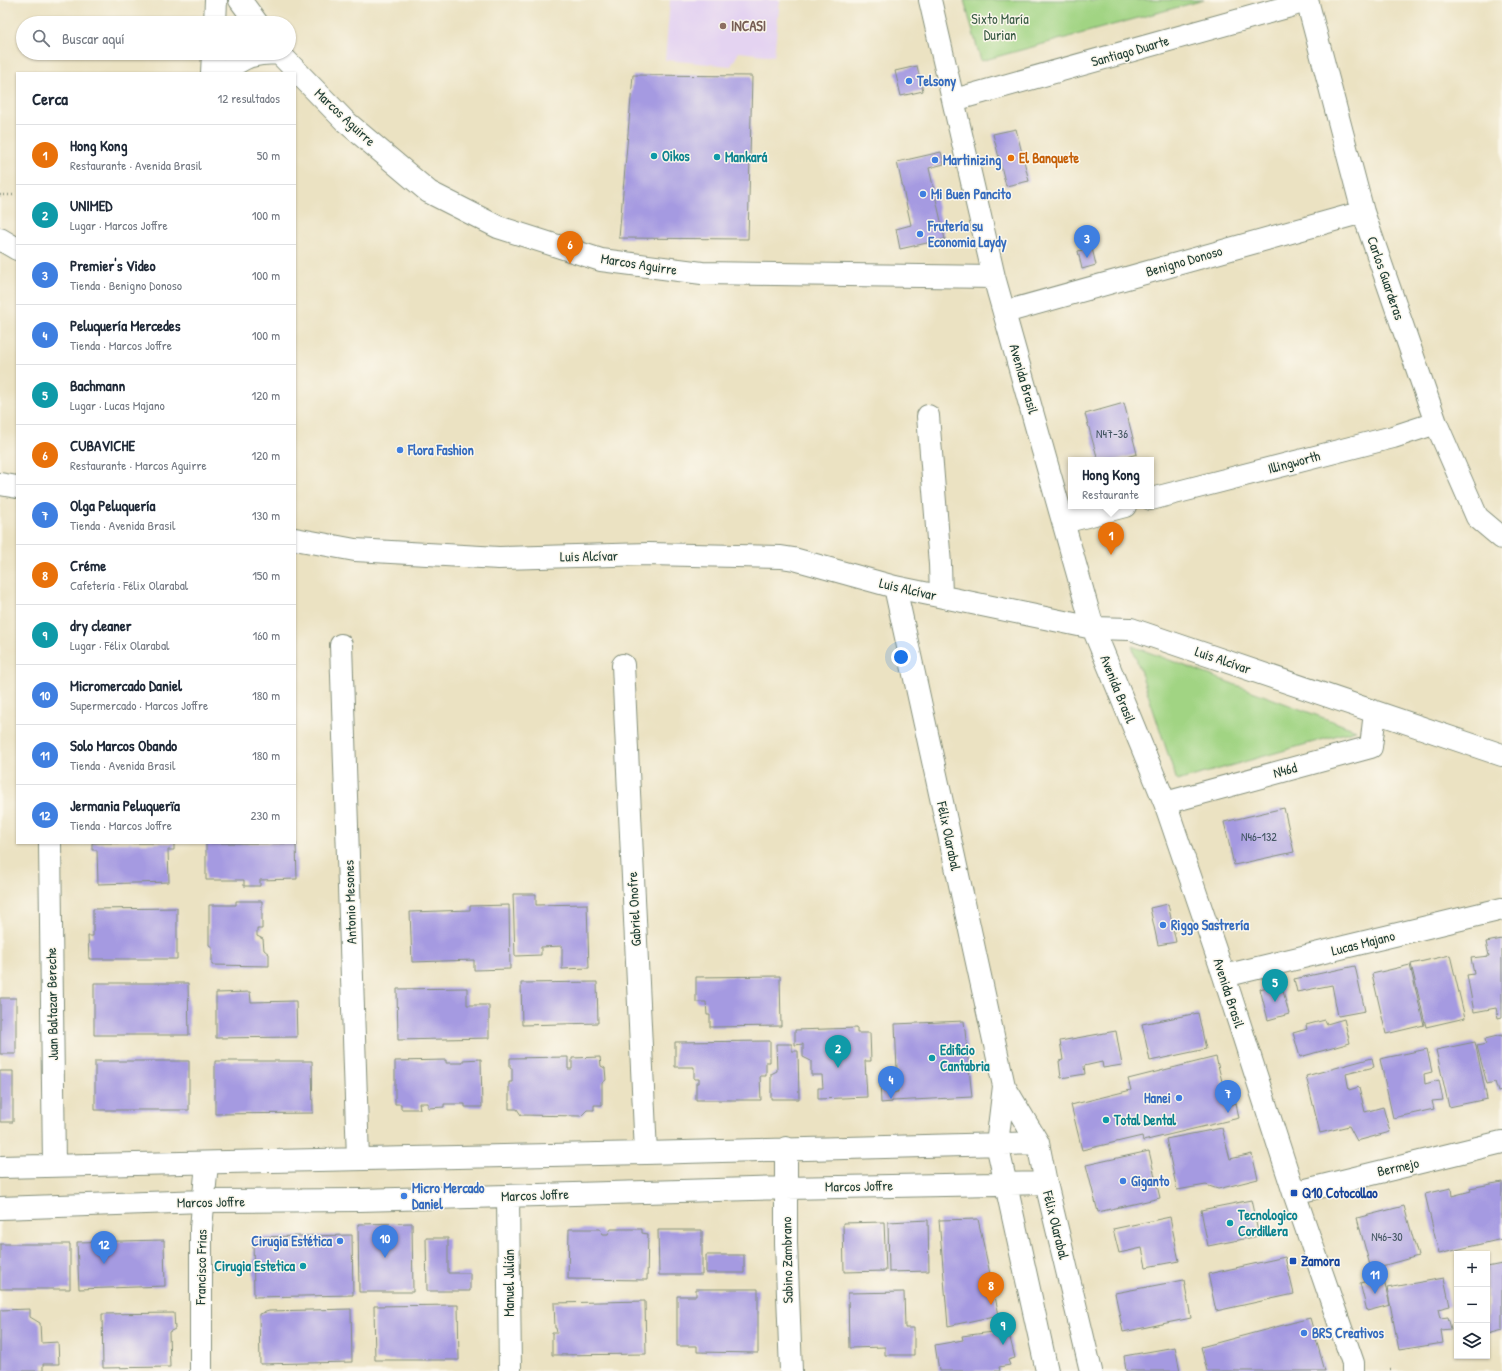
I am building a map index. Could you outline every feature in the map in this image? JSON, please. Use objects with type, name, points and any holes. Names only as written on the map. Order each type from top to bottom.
[{"type":"street","points":[[215,16],[216,0]]},
{"type":"street","points":[[240,0],[252,16]]},
{"type":"street","name":"Avenida Brasil","points":[[930,0],[994,277],[1093,628],[1165,802],[1224,976],[1294,1193],[1356,1368]]},
{"type":"street","name":"Santiago Duarte","points":[[954,100],[1280,9],[1307,0]]},
{"type":"street","name":"Carlos Guarderas","points":[[1307,0],[1363,212],[1436,423],[1478,517],[1502,538]]},
{"type":"street","points":[[212,72],[213,60]]},
{"type":"street","points":[[224,72],[241,60]]},
{"type":"street","name":"Marcos Aguirre","points":[[286,60],[345,121],[429,192],[498,227],[602,260],[702,273],[994,277]]},
{"type":"street","name":"Benigno Donoso","points":[[1005,312],[1363,212]]},
{"type":"street","points":[[0,239],[16,248]]},
{"type":"street","points":[[928,416],[940,564],[940,596]]},
{"type":"street","name":"Illingworth","points":[[1154,498],[1393,437],[1436,423]]},
{"type":"street","points":[[0,484],[16,487]]},
{"type":"street","points":[[1064,522],[1114,509]]},
{"type":"street","name":"Luis Alcívar","points":[[296,539],[355,550],[499,558],[649,554],[781,557],[806,561],[895,587],[1093,628],[1131,629],[1502,755]]},
{"type":"street","name":"Félix Olarabal","points":[[895,587],[1004,1086],[1038,1143],[1046,1183],[1091,1371]]},
{"type":"street","name":"Antonio Mesones","points":[[341,645],[358,1159]]},
{"type":"street","name":"Gabriel Onofre","points":[[623,665],[646,1153]]},
{"type":"street","name":"N46d","points":[[1165,802],[1371,747],[1375,712]]},
{"type":"street","name":"Juan Baltazar Bereche","points":[[50,844],[54,1165]]},
{"type":"street","name":"Lucas Majano","points":[[1224,976],[1502,909]]},
{"type":"street","name":"Félix Olarabal","points":[[1004,1086],[997,1144],[1047,1371]]},
{"type":"street","name":"Bermejo","points":[[1294,1193],[1502,1142]]},
{"type":"street","points":[[0,1167],[1038,1143]]},
{"type":"street","name":"Sabino Zambrano","points":[[786,1148],[786,1243],[791,1371]]},
{"type":"street","name":"Francisco Frias","points":[[201,1371],[201,1228],[207,1163]]},
{"type":"street","name":"Marcos Joffre","points":[[0,1208],[786,1188],[1046,1183]]},
{"type":"street","name":"Manuel Julián","points":[[508,1196],[510,1371]]},
{"type":"path","points":[[0,195],[14,195]]},
{"type":"shaded area","name":"INCASI","points":[[670,0],[780,0],[774,56],[739,52],[731,66],[665,60]]},
{"type":"green space","name":"Sixto María Durian","points":[[964,0],[1204,0],[981,61]]},
{"type":"green space","points":[[1132,646],[1356,730],[1177,781]]},
{"type":"building","name":"Telsony","points":[[917,66],[923,91],[901,96],[895,71]]},
{"type":"building","points":[[633,75],[752,76],[748,239],[619,238]]},
{"type":"building","name":"El Banquete","points":[[1016,129],[1029,181],[1006,186],[993,134]]},
{"type":"building","points":[[941,152],[944,164],[929,168],[945,239],[900,249],[896,229],[911,225],[897,162]]},
{"type":"building","points":[[1092,248],[1096,265],[1082,269],[1078,251]]},
{"type":"building","points":[[1124,403],[1137,454],[1126,457],[1097,457],[1085,414]]},
{"type":"building","points":[[1284,808],[1294,852],[1234,865],[1224,822]]},
{"type":"building","points":[[296,843],[297,879],[260,880],[260,886],[244,886],[244,880],[206,880],[206,844]]},
{"type":"building","points":[[92,844],[174,844],[174,850],[168,850],[169,882],[98,884],[97,850],[92,850]]},
{"type":"building","points":[[513,894],[536,894],[536,905],[587,904],[589,968],[562,969],[562,946],[541,947],[541,955],[515,956]]},
{"type":"building","points":[[236,901],[262,901],[262,929],[257,929],[257,936],[263,939],[264,950],[269,954],[269,966],[212,965],[212,947],[209,945],[209,905],[236,905]]},
{"type":"building","name":"Riggo Sastrería","points":[[1168,904],[1176,942],[1158,945],[1150,908]]},
{"type":"building","points":[[509,905],[510,969],[474,970],[474,960],[412,962],[410,912],[470,910],[470,906]]},
{"type":"building","points":[[177,908],[177,959],[89,959],[88,936],[93,936],[93,909]]},
{"type":"building","points":[[1502,939],[1502,1017],[1498,1018],[1496,1008],[1474,1012],[1467,975],[1474,974],[1471,958],[1489,956],[1486,942]]},
{"type":"building","points":[[1450,955],[1465,1018],[1426,1027],[1411,964]]},
{"type":"building","points":[[1410,965],[1424,1025],[1386,1034],[1372,974]]},
{"type":"building","points":[[1355,966],[1365,1011],[1338,1016],[1332,985],[1297,992],[1294,979]]},
{"type":"building","points":[[780,976],[781,1026],[710,1027],[710,1015],[707,1015],[706,1002],[696,1002],[696,977]]},
{"type":"building","points":[[597,982],[598,1023],[522,1025],[521,983]]},
{"type":"building","points":[[94,983],[188,983],[189,1035],[94,1035]]},
{"type":"building","points":[[1281,983],[1289,1014],[1268,1020],[1260,989]]},
{"type":"building","points":[[467,988],[467,1005],[489,1005],[489,1038],[398,1040],[397,989]]},
{"type":"building","points":[[250,992],[251,1002],[296,1001],[297,1037],[216,1038],[216,993]]},
{"type":"building","points":[[0,998],[16,998],[16,1054],[0,1054]]},
{"type":"building","points":[[1198,1013],[1206,1049],[1150,1061],[1142,1024]]},
{"type":"building","points":[[1344,1019],[1350,1043],[1300,1057],[1293,1033],[1307,1029],[1306,1025],[1325,1020],[1327,1024]]},
{"type":"building","name":"Edificio Cantabria","points":[[964,1021],[972,1097],[892,1101],[881,1103],[880,1081],[891,1080],[892,1092],[898,1092],[895,1024]]},
{"type":"building","points":[[857,1028],[857,1033],[870,1033],[871,1061],[865,1061],[867,1097],[818,1099],[818,1088],[823,1088],[822,1075],[811,1075],[811,1061],[803,1057],[803,1044],[795,1045],[795,1030]]},
{"type":"building","points":[[1116,1031],[1122,1065],[1103,1068],[1102,1062],[1084,1066],[1085,1074],[1061,1078],[1059,1061],[1063,1060],[1060,1041]]},
{"type":"building","points":[[1502,1035],[1502,1091],[1498,1092],[1495,1082],[1487,1084],[1477,1046],[1486,1044],[1485,1039]]},
{"type":"building","points":[[770,1041],[770,1062],[766,1062],[766,1076],[760,1076],[761,1100],[696,1100],[696,1083],[699,1083],[699,1079],[694,1079],[694,1067],[675,1067],[675,1042]]},
{"type":"building","points":[[1475,1042],[1487,1099],[1449,1107],[1436,1050]]},
{"type":"building","points":[[776,1044],[792,1044],[792,1051],[798,1051],[799,1099],[771,1099],[771,1074],[777,1071]]},
{"type":"building","points":[[1427,1049],[1432,1072],[1424,1074],[1425,1084],[1439,1080],[1443,1100],[1432,1101],[1434,1109],[1393,1118],[1380,1059]]},
{"type":"building","points":[[568,1057],[568,1069],[572,1069],[572,1058],[600,1057],[601,1066],[605,1068],[606,1080],[602,1083],[602,1105],[594,1105],[594,1110],[587,1110],[581,1116],[521,1115],[517,1109],[509,1109],[509,1082],[512,1082],[510,1058]]},
{"type":"building","name":"Hanei","points":[[1216,1057],[1228,1106],[1236,1103],[1239,1118],[1143,1141],[1142,1136],[1082,1150],[1071,1105],[1131,1090],[1128,1079]]},
{"type":"building","points":[[1372,1058],[1374,1067],[1346,1074],[1349,1090],[1359,1087],[1365,1112],[1383,1107],[1390,1132],[1357,1141],[1349,1126],[1320,1133],[1306,1076]]},
{"type":"building","points":[[481,1059],[482,1107],[465,1107],[465,1104],[444,1104],[444,1107],[428,1108],[428,1103],[419,1103],[420,1109],[401,1109],[401,1104],[395,1104],[395,1061],[446,1060],[446,1063],[463,1063],[463,1060]]},
{"type":"building","points":[[95,1061],[189,1061],[189,1110],[95,1110]]},
{"type":"building","points":[[215,1061],[312,1061],[313,1113],[215,1114]]},
{"type":"building","points":[[0,1071],[13,1071],[13,1122],[0,1122]]},
{"type":"building","points":[[1222,1128],[1230,1159],[1252,1154],[1258,1179],[1218,1189],[1206,1185],[1177,1190],[1166,1139]]},
{"type":"building","name":"Giganto","points":[[1149,1151],[1160,1198],[1098,1212],[1086,1165]]},
{"type":"building","points":[[1502,1182],[1502,1239],[1439,1254],[1425,1194],[1451,1188],[1452,1196],[1471,1191],[1470,1188]]},
{"type":"building","name":"Tecnologico Cordillera","points":[[1251,1200],[1259,1236],[1208,1246],[1201,1210]]},
{"type":"building","points":[[1404,1206],[1418,1256],[1371,1269],[1357,1218]]},
{"type":"building","points":[[1170,1217],[1179,1261],[1146,1267],[1142,1248],[1119,1253],[1113,1229]]},
{"type":"building","points":[[978,1219],[999,1315],[948,1326],[939,1220]]},
{"type":"building","points":[[928,1220],[929,1271],[889,1272],[888,1222]]},
{"type":"building","points":[[884,1222],[886,1271],[844,1272],[843,1223]]},
{"type":"building","points":[[412,1223],[413,1292],[359,1292],[358,1224]]},
{"type":"building","points":[[569,1229],[600,1229],[603,1234],[608,1234],[611,1229],[642,1229],[642,1233],[648,1234],[647,1280],[568,1279]]},
{"type":"building","points":[[658,1230],[702,1230],[702,1275],[659,1275]]},
{"type":"building","name":"Cirugia Estetica","points":[[352,1235],[353,1295],[254,1297],[253,1237]]},
{"type":"building","points":[[426,1238],[448,1238],[448,1273],[470,1273],[470,1291],[427,1291]]},
{"type":"building","points":[[164,1240],[165,1286],[79,1289],[77,1242]]},
{"type":"building","points":[[0,1244],[70,1244],[70,1289],[0,1289]]},
{"type":"building","points":[[706,1255],[744,1255],[744,1273],[706,1273]]},
{"type":"building","points":[[1285,1257],[1294,1294],[1216,1311],[1208,1274]]},
{"type":"building","points":[[1502,1264],[1502,1330],[1490,1333],[1490,1287],[1490,1266]]},
{"type":"building","points":[[1383,1277],[1390,1305],[1367,1311],[1360,1283]]},
{"type":"building","points":[[1444,1278],[1450,1306],[1438,1309],[1440,1318],[1448,1317],[1451,1329],[1441,1330],[1443,1343],[1399,1350],[1387,1288]]},
{"type":"building","points":[[1184,1280],[1191,1318],[1123,1332],[1115,1293]]},
{"type":"building","points":[[696,1289],[758,1289],[758,1353],[697,1352],[697,1346],[677,1346],[677,1296],[696,1296]]},
{"type":"building","points":[[904,1292],[905,1328],[914,1328],[914,1355],[885,1355],[885,1347],[849,1348],[848,1293]]},
{"type":"building","points":[[645,1301],[646,1354],[552,1355],[552,1333],[557,1333],[555,1328],[554,1303]]},
{"type":"building","points":[[458,1305],[459,1360],[375,1360],[374,1306]]},
{"type":"building","points":[[30,1309],[30,1317],[40,1323],[41,1343],[58,1342],[59,1364],[43,1364],[43,1371],[0,1371],[0,1310]]},
{"type":"building","points":[[351,1309],[352,1362],[260,1364],[259,1314],[269,1311]]},
{"type":"building","points":[[174,1313],[175,1329],[169,1332],[170,1367],[103,1368],[102,1314]]},
{"type":"building","points":[[1310,1318],[1325,1371],[1207,1371],[1201,1347]]},
{"type":"building","points":[[1008,1330],[1015,1358],[1008,1360],[1010,1365],[999,1367],[1000,1371],[939,1371],[935,1345],[963,1340],[962,1336]]},
{"type":"building","points":[[1175,1347],[1180,1371],[1126,1371],[1124,1356]]},
{"type":"place","name":"INCASI","points":[[723,26]]},
{"type":"place","name":"Telsony","points":[[909,81]]},
{"type":"place","name":"Oikos","points":[[654,156]]},
{"type":"place","name":"Mankará","points":[[717,157]]},
{"type":"place","name":"El Banquete","points":[[1011,158]]},
{"type":"place","name":"Martinizing","points":[[935,160]]},
{"type":"place","name":"Mi Buen Pancito","points":[[923,194]]},
{"type":"place","name":"Frutería su Economia Laydy","points":[[920,234]]},
{"type":"place","name":"Premier's Video","points":[[1087,258]]},
{"type":"place","name":"CUBAVICHE","points":[[570,264]]},
{"type":"place","name":"Flora Fashion","points":[[400,450]]},
{"type":"place","name":"Hong Kong","points":[[1111,555]]},
{"type":"place","name":"Riggo Sastrería","points":[[1163,925]]},
{"type":"place","name":"Bachmann","points":[[1275,1002]]},
{"type":"place","name":"Edificio Cantabria","points":[[932,1058]]},
{"type":"place","name":"UNIMED","points":[[838,1068]]},
{"type":"place","name":"Hanei","points":[[1179,1098]]},
{"type":"place","name":"Peluquería Mercedes","points":[[891,1099]]},
{"type":"place","name":"Olga Peluquería","points":[[1228,1113]]},
{"type":"place","name":"Total Dental","points":[[1106,1120]]},
{"type":"place","name":"Giganto","points":[[1123,1181]]},
{"type":"place","name":"Q10 Cotocollao","points":[[1294,1193]]},
{"type":"place","name":"Micro Mercado Daniel","points":[[404,1196]]},
{"type":"place","name":"Tecnologico Cordillera","points":[[1230,1223]]},
{"type":"place","name":"Cirugia Estética","points":[[340,1241]]},
{"type":"place","name":"Micromercado Daniel","points":[[385,1258]]},
{"type":"place","name":"Zamora","points":[[1293,1261]]},
{"type":"place","name":"Jermania Peluquerïa","points":[[104,1264]]},
{"type":"place","name":"Cirugia Estetica","points":[[303,1266]]},
{"type":"place","name":"Solo Marcos Obando","points":[[1375,1294]]},
{"type":"place","name":"Créme","points":[[991,1305]]},
{"type":"place","name":"BRS Creativos","points":[[1304,1333]]},
{"type":"place","name":"dry cleaner","points":[[1003,1345]]}]
